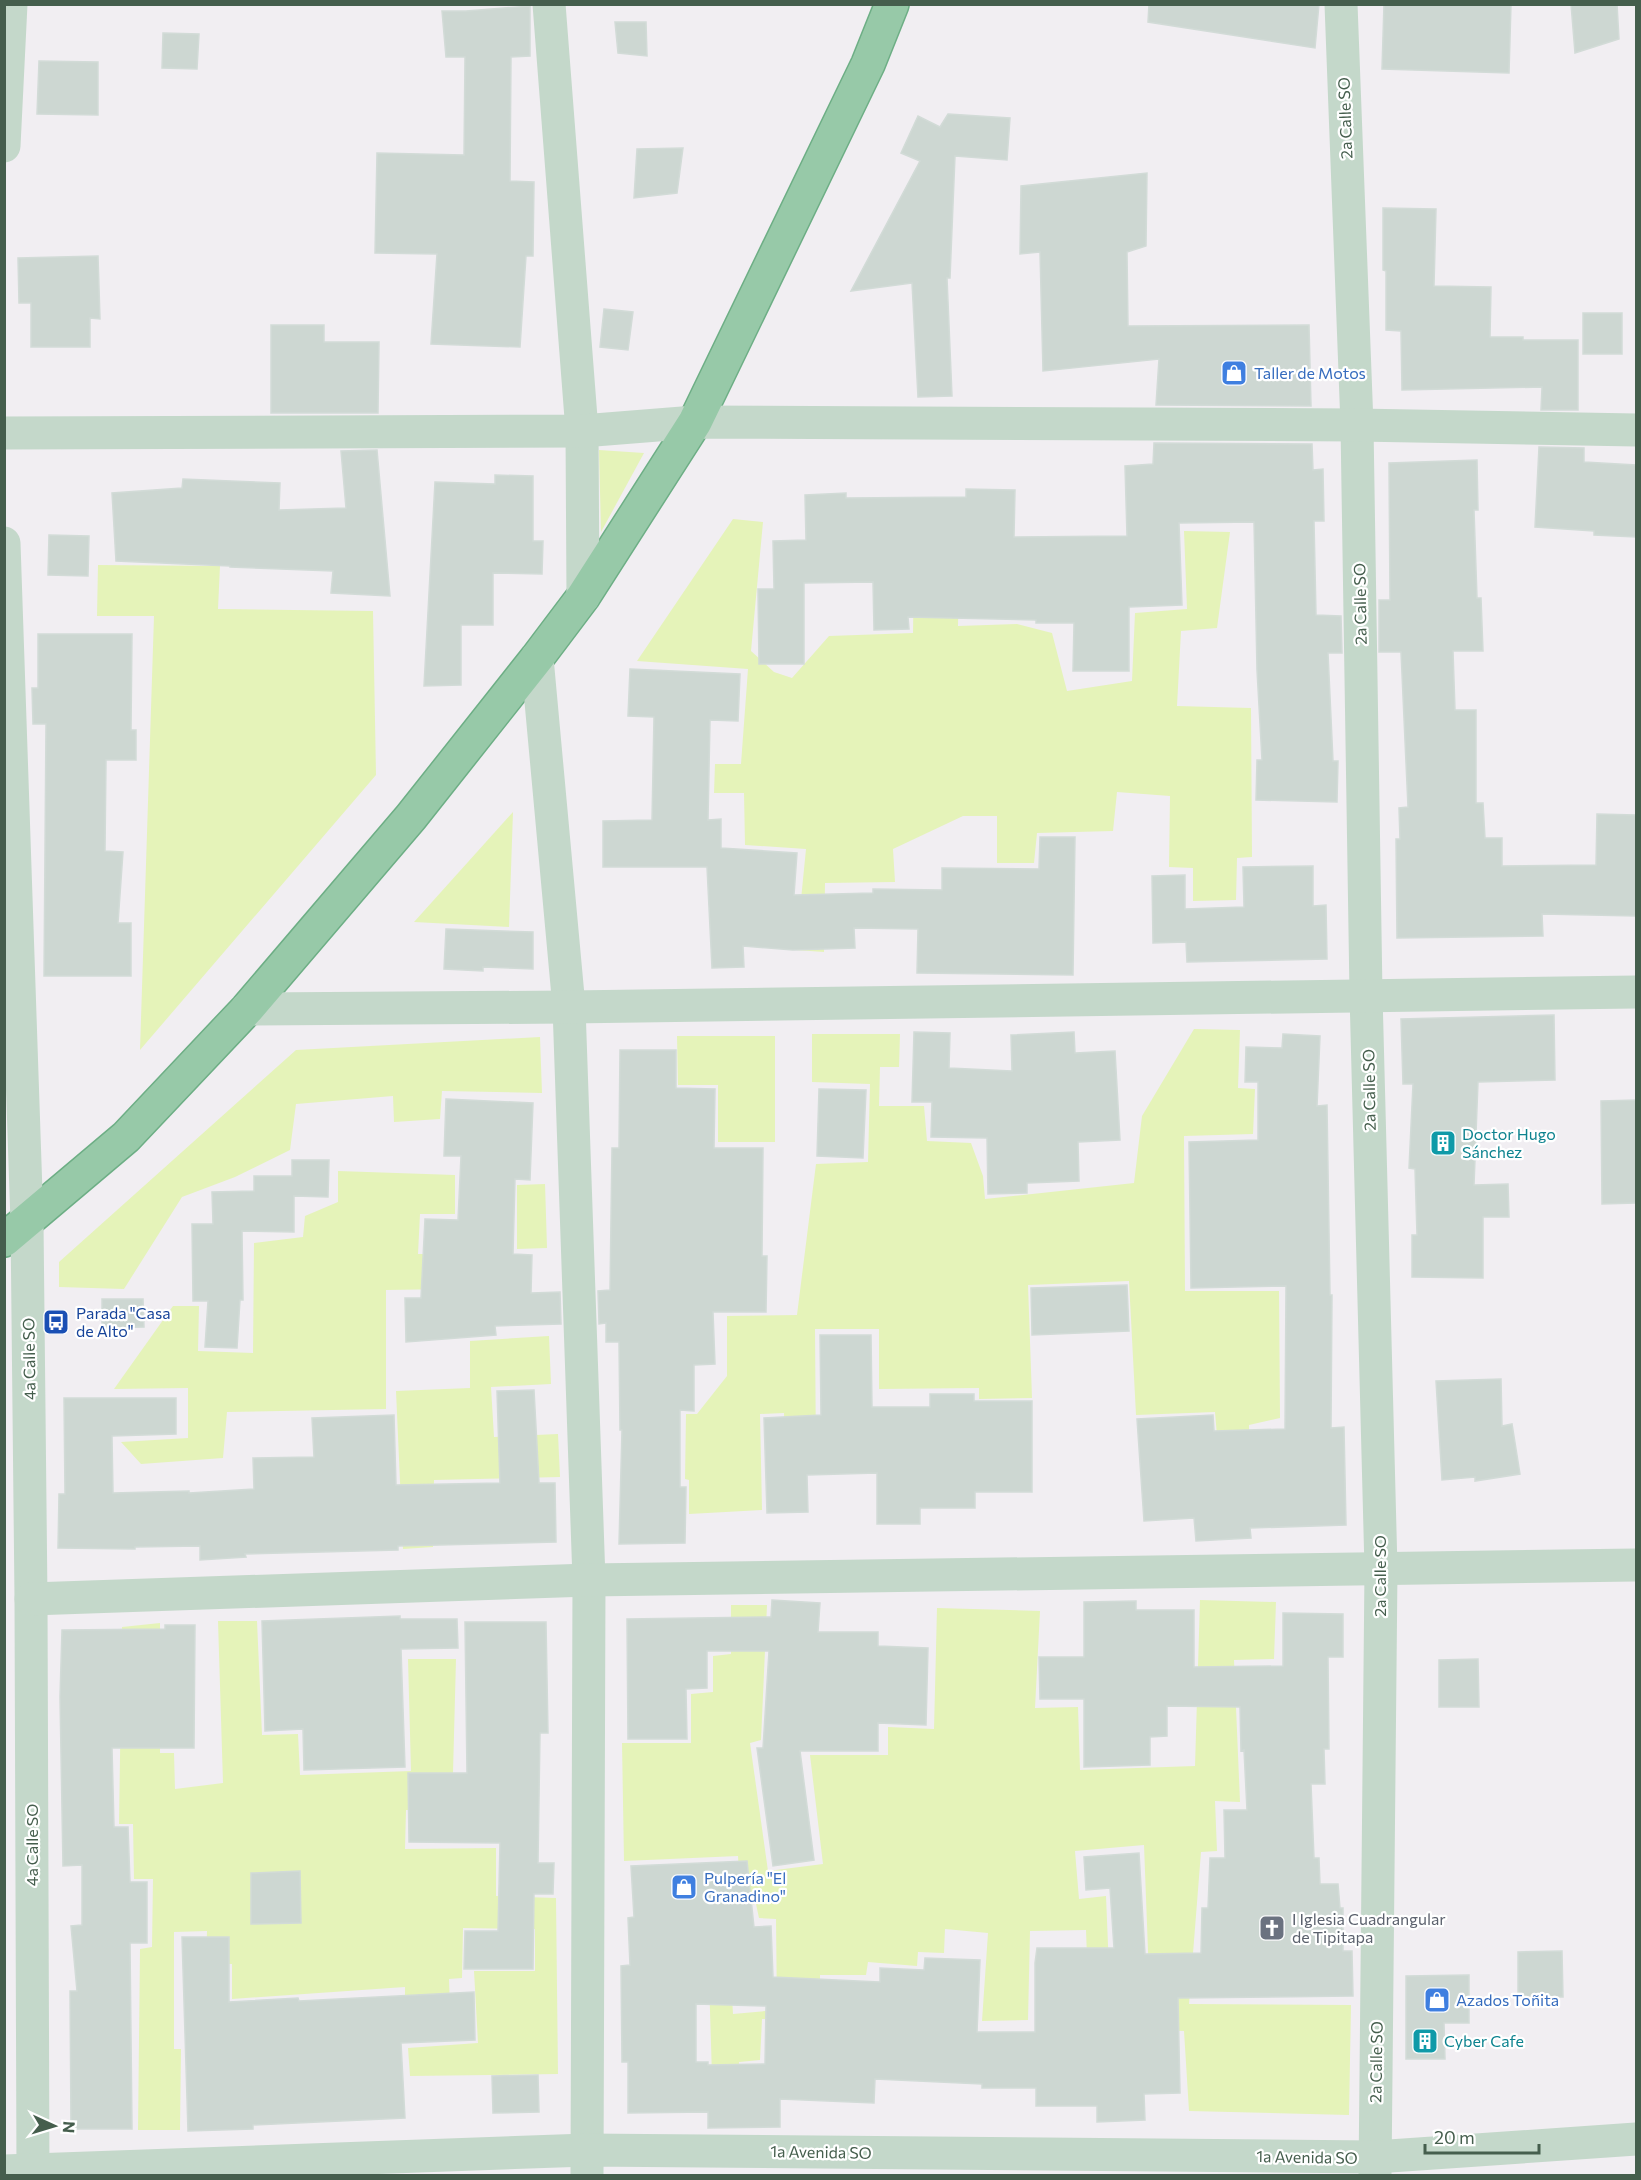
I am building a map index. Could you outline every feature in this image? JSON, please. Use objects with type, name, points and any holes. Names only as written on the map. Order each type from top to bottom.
[{"type":"highway","points":[[12,1234],[126,1137],[247,1009],[411,817],[583,597],[695,422],[868,64],[892,4]]},
{"type":"street","points":[[4,146],[11,4]]},
{"type":"street","points":[[549,4],[582,431],[583,597]]},
{"type":"street","name":"2a Calle SO","points":[[1341,4],[1357,425],[1366,994],[1381,1569],[1375,2166]]},
{"type":"street","points":[[4,434],[582,431],[695,422],[1357,425],[1636,430]]},
{"type":"street","name":"4a Calle SO","points":[[4,543],[12,1234],[31,1599],[24,2172]]},
{"type":"street","points":[[537,658],[568,1007],[589,1580],[587,2163]]},
{"type":"street","points":[[247,1009],[568,1007],[1636,992]]},
{"type":"street","points":[[31,1599],[589,1580],[1636,1565]]},
{"type":"street","name":"1a Avenida SO","points":[[24,2172],[587,2163],[1375,2166],[1636,2139]]},
{"type":"green space","points":[[599,450],[644,453],[601,532]]},
{"type":"green space","points":[[733,519],[763,522],[751,651],[774,672],[792,678],[829,636],[913,633],[914,564],[959,562],[958,626],[1017,624],[1052,633],[1067,691],[1132,681],[1135,613],[1187,609],[1184,531],[1230,532],[1217,628],[1181,631],[1177,706],[1251,708],[1252,857],[1237,858],[1236,900],[1193,901],[1193,868],[1169,867],[1170,796],[1117,792],[1113,831],[1037,833],[1034,863],[997,863],[997,816],[963,816],[893,849],[895,882],[825,883],[824,952],[796,950],[806,849],[745,845],[744,793],[714,793],[715,764],[741,764],[748,669],[637,661]]},
{"type":"green space","points":[[98,565],[220,566],[218,609],[373,611],[376,775],[140,1050],[154,616],[97,616]]},
{"type":"green space","points":[[513,812],[509,927],[414,922]]},
{"type":"green space","points":[[1194,1029],[1240,1030],[1238,1088],[1255,1089],[1253,1134],[1184,1136],[1185,1291],[1279,1291],[1280,1418],[1249,1425],[1249,1491],[1222,1494],[1215,1412],[1136,1415],[1129,1281],[1028,1285],[1032,1398],[979,1399],[979,1388],[879,1389],[879,1329],[815,1329],[816,1458],[785,1460],[784,1413],[760,1414],[762,1510],[689,1514],[689,1480],[685,1479],[686,1414],[697,1414],[727,1376],[727,1316],[797,1315],[816,1164],[868,1162],[870,1084],[812,1082],[812,1034],[900,1034],[899,1067],[880,1067],[879,1106],[924,1106],[927,1141],[971,1143],[983,1176],[985,1199],[1134,1183],[1142,1116]]},
{"type":"green space","points":[[677,1036],[775,1036],[775,1142],[718,1142],[718,1085],[678,1085]]},
{"type":"green space","points":[[540,1037],[542,1093],[442,1091],[440,1119],[394,1122],[393,1096],[296,1104],[290,1150],[235,1177],[182,1197],[124,1289],[59,1287],[59,1262],[296,1050]]},
{"type":"green space","points":[[338,1171],[455,1175],[455,1214],[420,1214],[418,1254],[451,1254],[451,1289],[386,1290],[386,1409],[227,1412],[223,1458],[141,1464],[121,1442],[188,1438],[188,1388],[114,1389],[173,1306],[199,1306],[198,1351],[253,1353],[254,1243],[303,1237],[305,1216],[338,1202]]},
{"type":"green space","points":[[545,1184],[547,1248],[517,1249],[517,1185]]},
{"type":"green space","points":[[549,1336],[551,1384],[491,1387],[494,1437],[558,1434],[560,1477],[434,1480],[433,1547],[403,1549],[396,1391],[470,1388],[470,1341]]},
{"type":"green space","points":[[1200,1600],[1276,1602],[1274,1659],[1234,1660],[1240,1802],[1215,1801],[1217,1851],[1201,1852],[1189,2004],[1351,2005],[1349,2115],[1189,2111],[1184,2031],[1151,2030],[1144,1845],[1075,1851],[1079,1899],[1106,1896],[1114,2091],[1092,2093],[1086,1930],[1030,1931],[1028,2020],[982,2021],[988,1933],[945,1929],[944,1953],[918,1952],[917,1966],[868,1962],[866,1975],[820,1975],[820,2020],[762,2019],[760,2060],[739,2062],[738,2108],[713,2109],[708,1945],[729,1944],[733,2014],[777,2010],[776,1919],[759,1918],[756,1904],[741,1906],[738,1856],[624,1861],[622,1743],[691,1743],[691,1694],[713,1692],[713,1656],[731,1654],[731,1605],[767,1605],[761,1740],[750,1743],[768,1871],[823,1864],[810,1755],[888,1755],[888,1727],[934,1729],[937,1608],[1040,1611],[1035,1708],[1078,1707],[1080,1770],[1195,1766]]},
{"type":"green space","points":[[218,1621],[257,1621],[262,1735],[298,1734],[300,1775],[411,1771],[408,1659],[456,1659],[452,1811],[406,1810],[405,1849],[496,1848],[496,1896],[556,1898],[558,2074],[410,2076],[408,2048],[478,2043],[474,1971],[535,1971],[535,1929],[463,1928],[462,1978],[449,1979],[450,2009],[405,2012],[405,1987],[232,1999],[232,1964],[206,1964],[207,1931],[174,1932],[174,2049],[181,2049],[180,2130],[138,2130],[140,1949],[152,1947],[153,1879],[134,1879],[133,1824],[119,1824],[122,1627],[160,1623],[160,1753],[174,1753],[175,1789],[223,1783]]},
{"type":"building","points":[[1149,4],[1319,4],[1315,48],[1148,22]]},
{"type":"building","points":[[1384,4],[1511,4],[1509,73],[1382,69]]},
{"type":"building","points":[[1571,4],[1617,4],[1619,39],[1575,53]]},
{"type":"building","points":[[530,6],[530,56],[511,57],[510,181],[534,182],[533,256],[526,256],[520,347],[431,344],[437,254],[375,253],[377,153],[464,155],[465,57],[446,57],[442,11]]},
{"type":"building","points":[[615,22],[646,22],[647,56],[618,53]]},
{"type":"building","points":[[163,33],[199,34],[197,69],[162,68]]},
{"type":"building","points":[[39,61],[98,62],[98,115],[37,114]]},
{"type":"building","points":[[948,114],[1010,118],[1007,160],[955,156],[950,278],[947,278],[952,396],[918,397],[912,283],[851,291],[920,161],[901,153],[918,116],[940,127]]},
{"type":"building","points":[[683,148],[677,193],[634,198],[637,149]]},
{"type":"building","points":[[1147,173],[1146,246],[1127,252],[1128,326],[1309,325],[1311,406],[1156,405],[1159,359],[1043,371],[1040,252],[1020,254],[1021,186]]},
{"type":"building","points":[[1383,208],[1436,209],[1434,286],[1491,287],[1490,337],[1523,337],[1523,340],[1578,340],[1578,410],[1541,410],[1542,387],[1402,390],[1401,331],[1386,330]]},
{"type":"building","points":[[98,256],[100,319],[90,318],[90,347],[31,347],[31,303],[19,303],[18,258]]},
{"type":"building","points":[[604,309],[633,312],[628,350],[600,347]]},
{"type":"building","points":[[1583,313],[1622,313],[1622,354],[1583,354]]},
{"type":"building","points":[[271,325],[324,325],[324,342],[379,342],[378,413],[271,413]]},
{"type":"building","points":[[1154,443],[1312,444],[1313,470],[1323,469],[1324,521],[1314,521],[1316,615],[1341,616],[1342,653],[1328,653],[1333,761],[1338,761],[1337,802],[1256,800],[1257,760],[1262,760],[1257,670],[1254,522],[1179,523],[1182,605],[1129,607],[1129,671],[1073,671],[1074,623],[908,617],[909,629],[874,630],[873,582],[804,583],[804,664],[759,664],[758,589],[774,589],[773,541],[806,540],[805,495],[846,493],[846,498],[966,497],[966,489],[1015,490],[1014,537],[1127,536],[1125,466],[1153,464]]},
{"type":"building","points":[[1539,447],[1584,448],[1584,462],[1636,465],[1636,537],[1594,535],[1594,531],[1535,527]]},
{"type":"building","points":[[377,450],[390,596],[331,593],[333,571],[116,561],[112,493],[182,488],[183,479],[280,483],[279,510],[346,508],[341,451]]},
{"type":"building","points":[[1477,460],[1478,510],[1474,510],[1477,598],[1481,598],[1483,651],[1453,651],[1455,710],[1476,710],[1476,803],[1483,803],[1485,838],[1502,838],[1502,866],[1596,865],[1597,814],[1636,815],[1636,916],[1542,914],[1543,936],[1397,938],[1396,839],[1400,839],[1399,808],[1408,807],[1401,652],[1379,652],[1379,600],[1390,600],[1389,463]]},
{"type":"building","points":[[495,475],[533,476],[533,541],[543,541],[542,574],[493,573],[493,625],[461,625],[461,685],[424,686],[435,482],[495,484]]},
{"type":"building","points":[[49,535],[89,536],[88,576],[48,575]]},
{"type":"building","points":[[38,634],[132,634],[131,730],[136,730],[136,760],[106,760],[105,851],[123,852],[118,923],[131,923],[131,976],[44,976],[46,724],[33,724],[32,688],[38,688]]},
{"type":"building","points":[[630,669],[740,674],[738,721],[710,720],[708,820],[721,819],[721,848],[797,853],[794,895],[873,893],[873,889],[942,890],[942,868],[1039,869],[1040,837],[1075,837],[1073,975],[917,973],[918,929],[854,928],[855,948],[793,950],[743,946],[744,967],[712,968],[707,867],[603,867],[603,821],[652,820],[654,717],[628,716]]},
{"type":"building","points":[[1313,866],[1313,906],[1326,905],[1327,959],[1187,962],[1186,942],[1153,943],[1152,876],[1185,875],[1185,909],[1244,907],[1243,867]]},
{"type":"building","points":[[446,929],[533,932],[533,969],[483,967],[483,971],[444,969]]},
{"type":"building","points":[[1554,1015],[1555,1080],[1478,1082],[1474,1185],[1508,1184],[1509,1217],[1483,1217],[1483,1278],[1412,1277],[1412,1235],[1417,1235],[1415,1169],[1409,1168],[1413,1084],[1403,1084],[1401,1019]]},
{"type":"building","points":[[914,1032],[950,1033],[949,1068],[1012,1071],[1011,1035],[1074,1032],[1075,1053],[1115,1051],[1120,1140],[1078,1142],[1079,1181],[1027,1183],[1027,1193],[988,1194],[987,1138],[931,1137],[932,1102],[912,1102]]},
{"type":"building","points":[[1283,1034],[1320,1036],[1317,1106],[1327,1105],[1330,1295],[1332,1295],[1331,1428],[1344,1427],[1346,1525],[1250,1528],[1251,1538],[1196,1541],[1194,1518],[1144,1521],[1137,1419],[1213,1415],[1214,1431],[1285,1429],[1286,1286],[1191,1288],[1189,1142],[1258,1140],[1258,1082],[1245,1082],[1246,1047],[1282,1048]]},
{"type":"building","points":[[620,1050],[676,1050],[676,1088],[715,1089],[714,1148],[763,1148],[762,1256],[767,1256],[766,1312],[713,1312],[715,1364],[694,1365],[694,1411],[680,1410],[680,1487],[686,1487],[685,1543],[619,1544],[622,1430],[620,1430],[619,1342],[606,1342],[606,1323],[599,1324],[598,1291],[610,1290],[612,1148],[619,1148]]},
{"type":"building","points":[[819,1089],[866,1090],[863,1158],[817,1156]]},
{"type":"building","points":[[446,1099],[533,1103],[530,1180],[515,1179],[513,1254],[532,1255],[531,1293],[560,1292],[561,1324],[495,1326],[496,1335],[406,1342],[405,1298],[421,1298],[425,1219],[458,1220],[461,1156],[444,1156]]},
{"type":"building","points":[[1636,1100],[1636,1203],[1602,1204],[1601,1101]]},
{"type":"building","points":[[292,1160],[329,1160],[328,1197],[294,1196],[294,1232],[242,1231],[243,1300],[240,1300],[237,1348],[205,1347],[208,1301],[193,1301],[192,1224],[213,1224],[212,1192],[254,1191],[254,1176],[292,1176]]},
{"type":"building","points":[[1127,1285],[1129,1331],[1032,1335],[1031,1288]]},
{"type":"building","points":[[102,1299],[143,1299],[144,1327],[102,1328]]},
{"type":"building","points":[[820,1335],[871,1335],[872,1407],[930,1407],[930,1394],[974,1394],[974,1401],[1032,1401],[1032,1492],[975,1492],[975,1508],[920,1508],[920,1524],[877,1524],[877,1473],[807,1475],[808,1512],[767,1513],[764,1418],[821,1415]]},
{"type":"building","points":[[1501,1379],[1502,1426],[1512,1424],[1520,1474],[1475,1481],[1475,1477],[1442,1480],[1436,1381]]},
{"type":"building","points":[[534,1390],[539,1483],[555,1483],[556,1542],[398,1546],[398,1550],[245,1554],[246,1557],[200,1560],[200,1546],[135,1547],[135,1549],[58,1548],[59,1494],[65,1494],[64,1398],[176,1398],[176,1434],[112,1436],[113,1493],[189,1491],[189,1493],[254,1489],[253,1458],[314,1457],[312,1418],[394,1415],[396,1485],[500,1483],[497,1391]]},
{"type":"building","points":[[772,1600],[820,1603],[818,1632],[878,1632],[878,1646],[928,1648],[926,1725],[878,1723],[878,1751],[800,1751],[814,1860],[773,1866],[757,1748],[763,1748],[769,1651],[707,1651],[707,1688],[686,1689],[687,1739],[628,1739],[627,1619],[771,1617]]},
{"type":"building","points":[[1136,1601],[1136,1610],[1194,1610],[1194,1667],[1283,1666],[1283,1613],[1343,1614],[1343,1657],[1328,1657],[1329,1749],[1324,1749],[1325,1784],[1311,1784],[1314,1858],[1319,1858],[1320,1884],[1338,1884],[1340,1908],[1343,1908],[1343,1951],[1352,1951],[1353,1996],[1178,1998],[1180,2093],[1144,2094],[1145,2120],[1097,2122],[1097,2106],[1036,2106],[1036,2088],[982,2088],[982,2084],[875,2079],[874,2103],[780,2099],[780,2127],[708,2128],[708,2112],[628,2113],[628,2062],[622,2062],[621,1966],[630,1965],[628,1918],[634,1917],[631,1866],[747,1861],[754,1927],[771,1926],[773,1977],[880,1982],[880,1968],[924,1970],[925,1958],[980,1960],[977,2032],[1035,2032],[1037,1948],[1114,1948],[1110,1888],[1086,1890],[1084,1857],[1139,1853],[1145,1954],[1201,1953],[1202,1908],[1208,1908],[1210,1858],[1225,1858],[1224,1810],[1247,1810],[1244,1750],[1241,1751],[1240,1707],[1167,1706],[1167,1736],[1150,1737],[1150,1765],[1084,1767],[1084,1699],[1040,1699],[1039,1657],[1084,1657],[1084,1602]],"holes":[[[696,2004],[766,2006],[765,2064],[708,2065],[708,2062],[696,2062]]]},
{"type":"building","points":[[400,1616],[400,1619],[457,1619],[458,1648],[401,1649],[405,1767],[304,1770],[303,1729],[265,1731],[262,1621]]},
{"type":"building","points":[[465,1622],[546,1622],[548,1733],[540,1733],[538,1863],[554,1863],[553,1894],[534,1894],[533,1969],[464,1969],[465,1931],[498,1931],[500,1843],[409,1842],[408,1773],[467,1773]]},
{"type":"building","points":[[165,1625],[195,1625],[194,1748],[112,1748],[114,1827],[128,1827],[130,1882],[147,1882],[147,1943],[130,1943],[132,2129],[71,2129],[70,1991],[77,1991],[71,1926],[82,1925],[82,1865],[63,1866],[60,1697],[62,1630],[165,1629]]},
{"type":"building","points":[[1478,1659],[1479,1707],[1439,1707],[1439,1660]]},
{"type":"building","points":[[300,1871],[301,1923],[251,1924],[251,1873]]},
{"type":"building","points":[[182,1937],[229,1937],[229,2002],[298,1998],[299,2001],[474,1992],[475,2040],[401,2043],[405,2118],[253,2125],[253,2129],[188,2131]]},
{"type":"building","points":[[1562,1951],[1563,1997],[1518,1997],[1518,1952]]},
{"type":"building","name":"Azados Toñita","points":[[1469,1975],[1469,2023],[1444,2023],[1445,2059],[1406,2059],[1406,1976]]},
{"type":"building","points":[[538,2075],[539,2112],[493,2113],[492,2076]]},
{"type":"place","name":"Taller de Motos","points":[[1234,373]]},
{"type":"place","name":"Doctor Hugo Sánchez","points":[[1443,1143]]},
{"type":"place","name":"Parada \"Casa de Alto\"","points":[[56,1322]]},
{"type":"place","name":"Pulpería \"El Granadino\"","points":[[684,1887]]},
{"type":"place","name":"I Iglesia Cuadrangular de Tipitapa","points":[[1272,1928]]},
{"type":"place","name":"Azados Toñita","points":[[1437,2000]]},
{"type":"place","name":"Cyber Cafe","points":[[1425,2041]]}]
